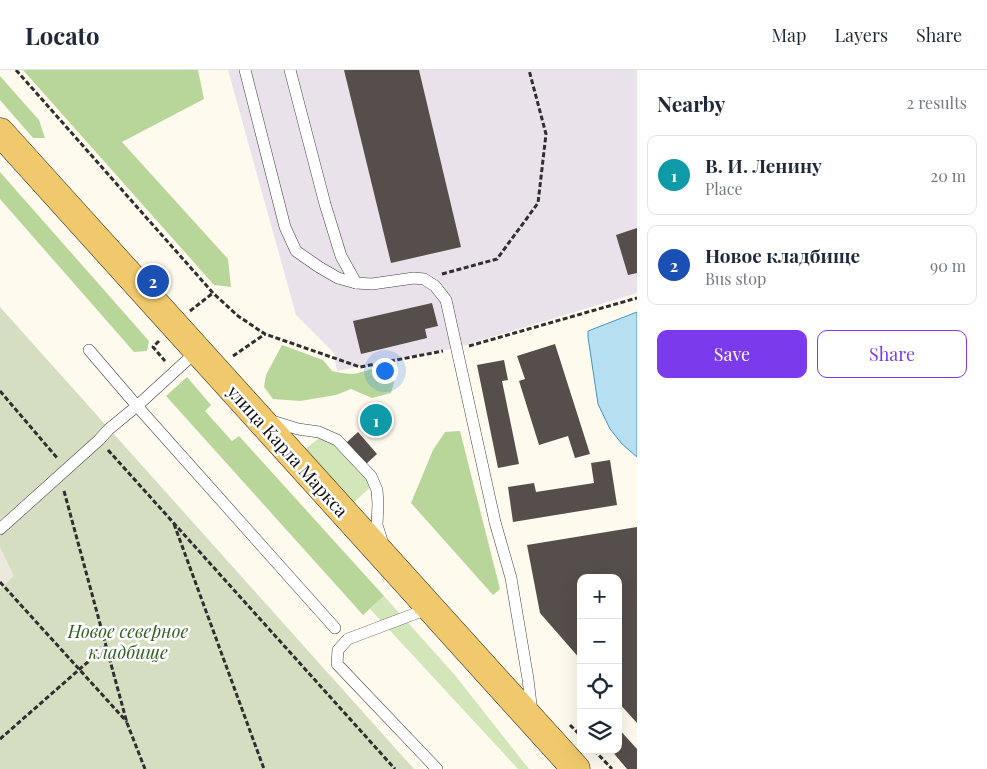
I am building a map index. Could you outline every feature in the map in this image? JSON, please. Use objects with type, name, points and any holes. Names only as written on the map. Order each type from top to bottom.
[{"type":"main road","name":"улица Карла Маркса","points":[[0,132],[576,769]]},
{"type":"lane","points":[[245,70],[285,227],[296,251],[318,267],[338,278],[356,283],[372,284],[414,278],[424,280],[435,286],[446,300],[494,522],[511,578],[528,679],[532,721]]},
{"type":"lane","points":[[290,70],[322,194],[341,256],[356,283]]},
{"type":"lane","points":[[89,350],[335,628]]},
{"type":"lane","points":[[0,529],[109,429],[137,406],[206,360]]},
{"type":"lane","points":[[254,414],[298,429],[319,432],[337,440],[371,476],[377,497],[377,525],[388,563]]},
{"type":"lane","points":[[430,608],[348,639],[338,650],[337,664],[437,769]]},
{"type":"path","points":[[16,70],[213,293],[238,316],[265,334],[360,367],[457,349],[637,298]]},
{"type":"path","points":[[424,280],[497,259],[538,203],[546,134],[529,70]]},
{"type":"path","points":[[206,360],[265,334]]},
{"type":"path","points":[[0,391],[63,473],[127,723],[145,769]]},
{"type":"path","points":[[99,440],[395,769]]},
{"type":"path","points":[[173,522],[264,769]]},
{"type":"path","points":[[0,582],[127,723]]},
{"type":"path","points":[[0,739],[106,646]]},
{"type":"path","points":[[598,754],[612,769]]},
{"type":"shaded area","points":[[228,70],[637,70],[637,293],[459,347],[337,371],[334,353],[296,315]]},
{"type":"shaded area","points":[[0,547],[14,576],[0,589]]},
{"type":"green space","points":[[23,70],[198,70],[204,99],[122,142],[228,259],[231,287],[214,285]]},
{"type":"green space","points":[[0,76],[39,120],[45,138],[33,138],[0,100]]},
{"type":"green space","points":[[0,172],[149,341],[147,351],[134,352],[0,199]]},
{"type":"green space","name":"Новое северное кладбище","points":[[0,307],[414,769],[0,769]]},
{"type":"green space","points":[[282,345],[323,360],[332,371],[353,374],[380,369],[392,374],[394,382],[391,393],[372,398],[351,389],[336,395],[300,401],[273,399],[264,387],[266,375]]},
{"type":"green space","points":[[187,377],[211,405],[205,411],[232,441],[239,436],[384,596],[363,615],[166,396]]},
{"type":"green space","points":[[460,431],[500,589],[493,595],[411,503],[433,450],[445,432]]},
{"type":"green space","points":[[322,436],[335,440],[365,474],[371,487],[352,504],[305,449]]},
{"type":"green space","points":[[384,596],[454,674],[529,769],[518,769],[370,609]]},
{"type":"water","points":[[637,312],[637,457],[622,444],[610,429],[598,404],[588,331]]},
{"type":"building","points":[[344,70],[419,70],[461,247],[391,263]]},
{"type":"building","points":[[637,228],[637,273],[628,275],[616,235]]},
{"type":"building","points":[[432,303],[438,326],[425,329],[427,338],[361,354],[353,321]]},
{"type":"building","points":[[555,344],[590,454],[575,458],[568,436],[539,445],[519,381],[525,379],[517,356]]},
{"type":"building","points":[[504,360],[508,380],[502,381],[519,464],[498,468],[477,365]]},
{"type":"building","points":[[358,432],[377,454],[366,464],[346,443]]},
{"type":"building","points":[[610,460],[617,505],[513,522],[508,487],[534,483],[536,492],[594,483],[591,463]]},
{"type":"building","points":[[637,527],[637,723],[622,706],[622,574],[577,574],[577,655],[540,613],[527,545]]},
{"type":"building","points":[[622,732],[637,749],[637,769],[627,769],[614,754],[622,754]]},
{"type":"place","name":"Новое кладбище","points":[[153,281]]},
{"type":"place","name":"В. И. Ленину","points":[[376,420]]}]
